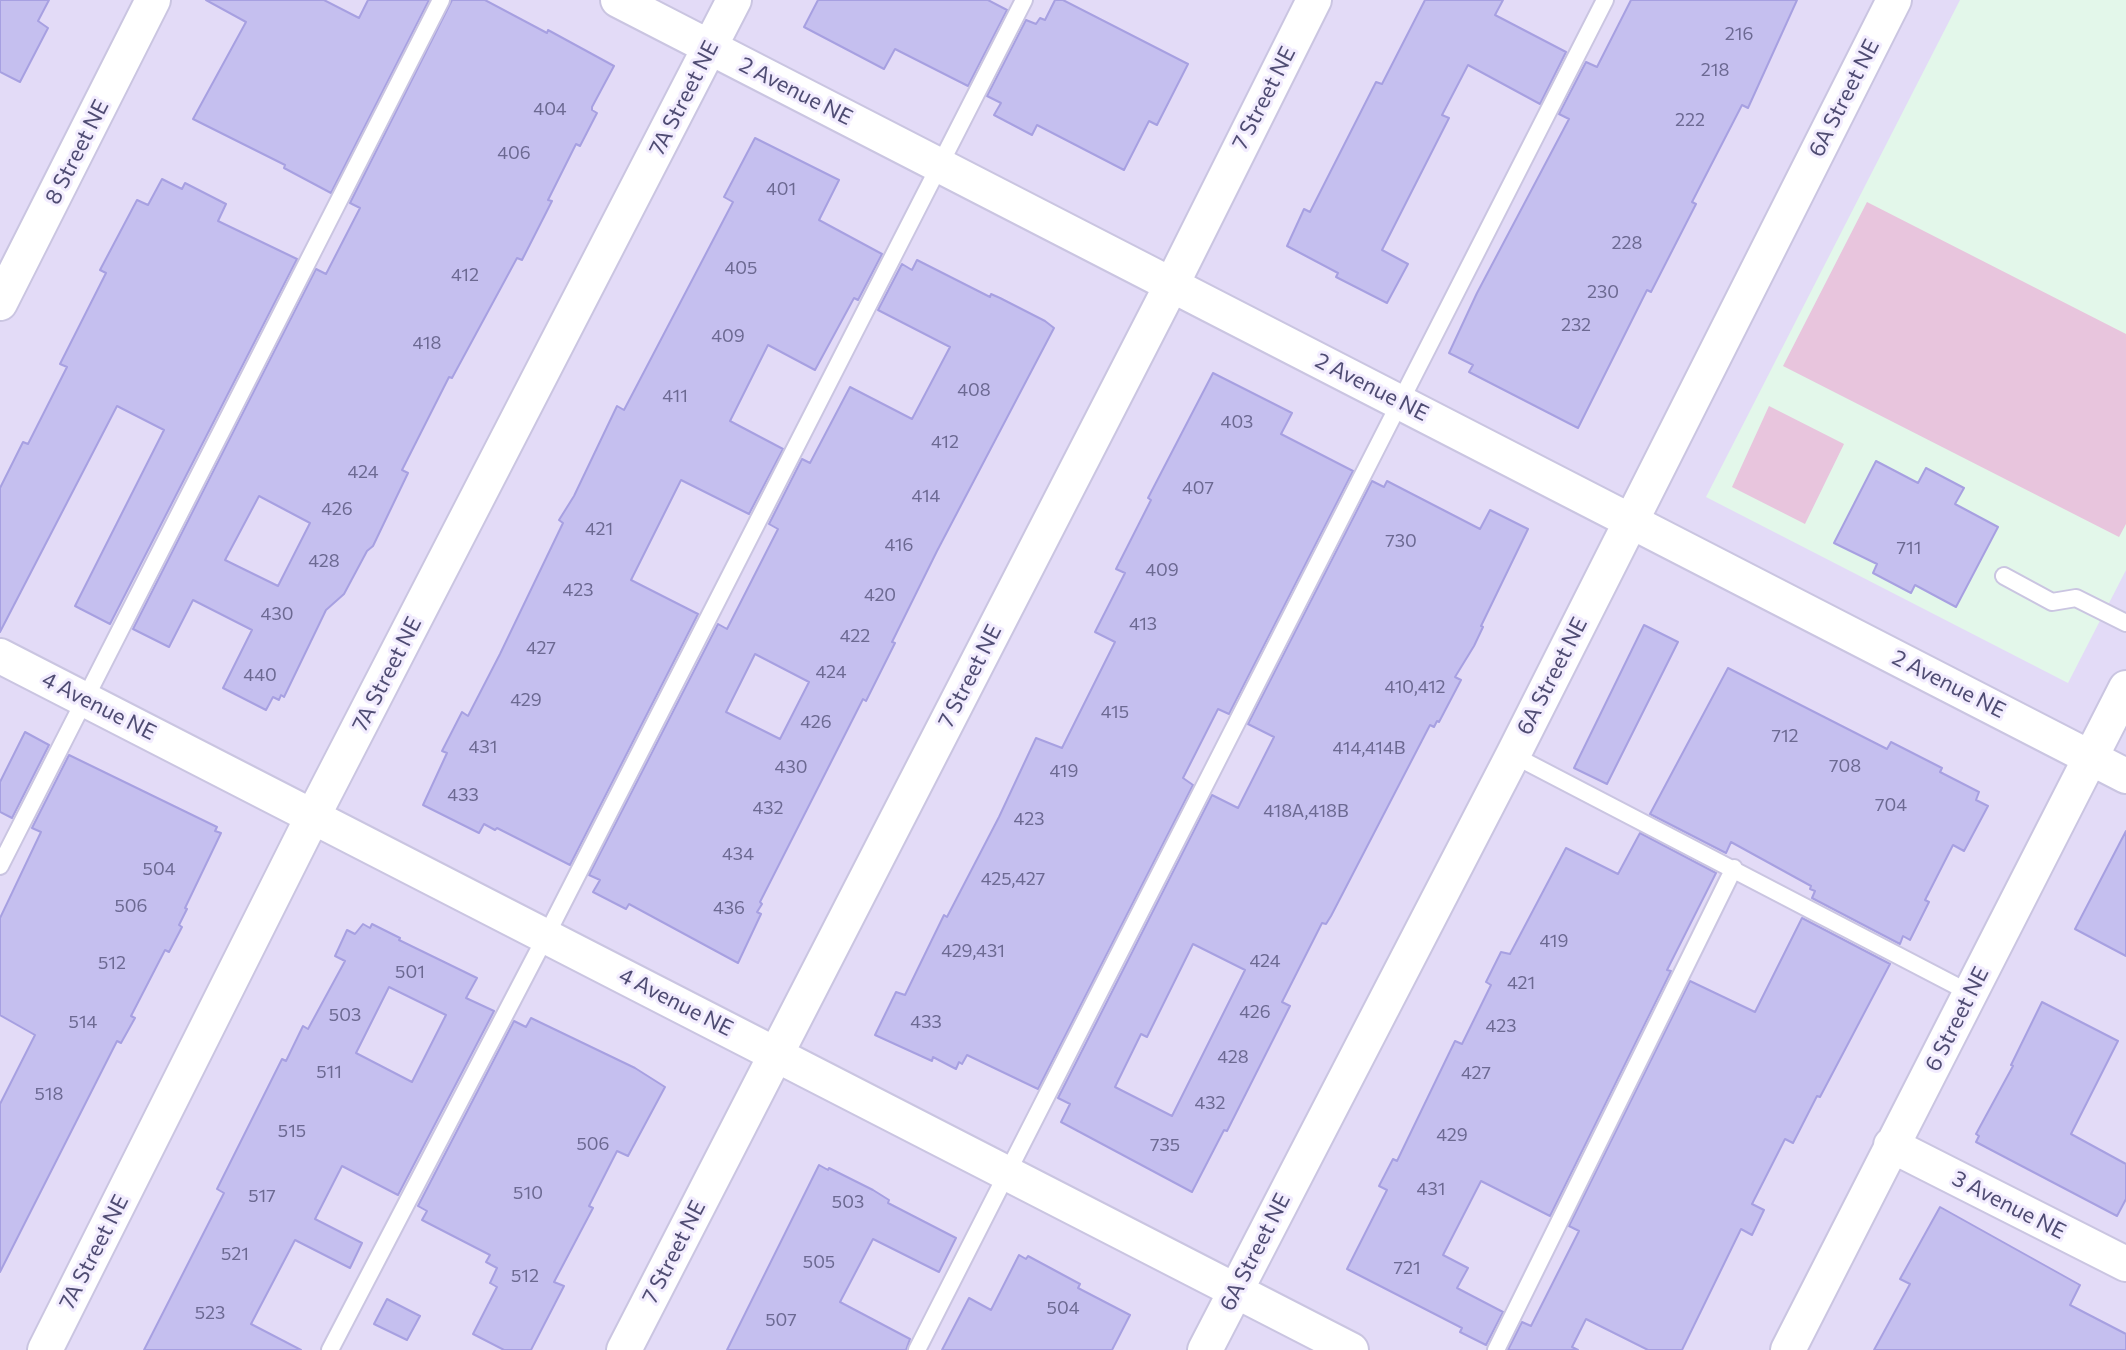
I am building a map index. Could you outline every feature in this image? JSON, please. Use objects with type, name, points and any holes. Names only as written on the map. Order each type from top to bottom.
[{"type":"street","name":"8 Street NE","points":[[0,303],[153,0]]},
{"type":"street","name":"2 Avenue NE","points":[[618,0],[2126,776]]},
{"type":"street","name":"7A Street NE","points":[[45,1350],[313,816],[734,0]]},
{"type":"street","name":"7 Street NE","points":[[624,1350],[1172,284],[1314,0]]},
{"type":"street","name":"6A Street NE","points":[[1205,1350],[1513,755],[1894,0]]},
{"type":"street","name":"4 Avenue NE","points":[[0,656],[1351,1350]]},
{"type":"street","name":"6 Street NE","points":[[1788,1350],[2126,688]]},
{"type":"street","name":"3 Avenue NE","points":[[1891,1145],[2126,1264]]},
{"type":"lane","points":[[0,866],[441,0]]},
{"type":"lane","points":[[330,1350],[546,936],[1024,0]]},
{"type":"lane","points":[[917,1350],[1605,0]]},
{"type":"lane","points":[[2004,576],[2052,602],[2076,598],[2126,623]]},
{"type":"lane","points":[[1513,755],[1970,993]]},
{"type":"lane","points":[[1496,1350],[1734,868]]},
{"type":"shaded area","points":[[0,0],[2126,0],[2126,1350],[0,1350]]},
{"type":"shaded area","points":[[1960,0],[2126,0],[2126,570],[2068,683],[1706,497]]},
{"type":"shaded area","points":[[1867,202],[2126,334],[2126,524],[2119,537],[1783,366]]},
{"type":"shaded area","points":[[1769,406],[1844,444],[1805,524],[1732,487]]},
{"type":"building","points":[[0,0],[49,0],[38,21],[48,28],[20,82],[0,72]]},
{"type":"building","points":[[206,0],[324,0],[359,18],[368,0],[429,0],[331,193],[284,168],[285,165],[193,119],[246,22]]},
{"type":"building","points":[[452,0],[485,0],[614,66],[592,107],[597,113],[580,146],[576,144],[522,260],[517,258],[452,378],[449,377],[402,470],[408,473],[373,546],[367,551],[344,594],[326,610],[284,697],[281,695],[279,700],[273,697],[266,710],[223,688],[252,630],[193,600],[169,647],[133,629],[316,269],[326,274],[360,208],[350,203]],"holes":[[[259,496],[310,523],[278,586],[225,560]]]},
{"type":"building","points":[[818,0],[988,0],[1007,10],[968,86],[895,49],[884,69],[804,27]]},
{"type":"building","points":[[1055,0],[1063,0],[1188,64],[1157,125],[1149,121],[1124,170],[1037,125],[1032,135],[994,115],[1001,103],[987,96],[1026,20],[1036,24],[1040,18],[1045,20]]},
{"type":"building","points":[[1425,0],[1503,0],[1495,15],[1566,52],[1540,104],[1468,65],[1442,115],[1449,118],[1382,250],[1408,264],[1387,303],[1336,277],[1338,273],[1287,246],[1304,209],[1310,212],[1376,82],[1382,84]]},
{"type":"building","points":[[1631,0],[1797,0],[1748,108],[1742,105],[1692,202],[1696,204],[1651,292],[1647,290],[1578,428],[1469,372],[1473,365],[1449,353],[1477,293],[1569,119],[1559,114],[1586,62],[1597,67]]},
{"type":"building","points":[[755,138],[839,180],[819,220],[882,254],[815,370],[768,345],[730,421],[783,449],[749,514],[681,480],[631,580],[698,614],[570,865],[497,828],[495,830],[484,824],[479,833],[423,805],[447,753],[442,751],[462,712],[468,716],[500,654],[563,523],[559,520],[574,496],[617,406],[624,410],[733,202],[724,197]]},
{"type":"building","points":[[162,179],[182,189],[185,183],[226,204],[218,221],[297,259],[110,624],[75,606],[164,430],[117,406],[0,632],[0,488],[23,442],[28,444],[67,367],[60,364],[106,273],[100,270],[137,200],[148,205]]},
{"type":"building","points":[[917,260],[990,297],[991,294],[1000,298],[1054,328],[937,551],[866,701],[863,699],[760,902],[762,904],[757,912],[761,914],[738,963],[629,904],[626,909],[593,892],[600,880],[589,875],[718,624],[727,629],[778,529],[769,524],[802,459],[810,463],[850,387],[912,419],[950,347],[878,310],[902,264],[912,270]],"holes":[[[755,654],[809,682],[780,739],[726,712]]]},
{"type":"building","points":[[1213,373],[1292,413],[1281,434],[1353,471],[1229,714],[1218,709],[1183,778],[1193,785],[1038,1089],[967,1055],[956,1069],[875,1035],[896,992],[905,995],[944,915],[947,917],[999,817],[1036,738],[1062,748],[1115,642],[1095,632],[1125,573],[1116,569],[1151,500],[1148,498]]},
{"type":"building","points":[[1876,461],[1918,483],[1926,468],[1964,488],[1955,504],[1998,527],[1956,607],[1915,585],[1911,593],[1873,573],[1877,564],[1834,543]]},
{"type":"building","points":[[1372,481],[1384,487],[1387,481],[1480,529],[1490,510],[1528,529],[1474,646],[1455,677],[1461,680],[1439,722],[1434,727],[1430,725],[1331,916],[1326,924],[1322,923],[1282,1002],[1290,1006],[1227,1131],[1224,1130],[1192,1192],[1061,1122],[1070,1104],[1058,1098],[1212,795],[1238,808],[1274,737],[1248,724]],"holes":[[[1193,944],[1245,970],[1172,1116],[1115,1087],[1141,1034],[1147,1037]]]},
{"type":"building","points":[[1644,625],[1678,642],[1607,784],[1574,768]]},
{"type":"building","points":[[1728,668],[1887,749],[1891,742],[1942,768],[1940,772],[1979,792],[1976,800],[1988,806],[1964,851],[1953,845],[1925,900],[1929,902],[1910,940],[1903,936],[1900,944],[1812,898],[1815,891],[1810,889],[1811,886],[1731,842],[1726,853],[1650,814]]},
{"type":"building","points":[[25,732],[49,745],[12,818],[0,812],[0,782]]},
{"type":"building","points":[[69,755],[217,827],[215,831],[221,833],[185,908],[179,925],[182,927],[169,952],[165,950],[131,1016],[135,1018],[121,1043],[117,1041],[0,1272],[0,1104],[35,1035],[0,1015],[0,918],[41,832],[32,828]]},
{"type":"building","points":[[2126,831],[2126,956],[2075,929]]},
{"type":"building","points":[[1640,833],[1716,873],[1550,1216],[1481,1181],[1443,1255],[1468,1268],[1457,1288],[1503,1312],[1486,1345],[1460,1332],[1462,1328],[1347,1269],[1387,1190],[1379,1186],[1393,1159],[1397,1161],[1455,1041],[1462,1044],[1491,985],[1486,982],[1501,952],[1510,954],[1566,848],[1618,874]]},
{"type":"building","points":[[1802,918],[1890,964],[1793,1143],[1785,1139],[1752,1204],[1764,1210],[1752,1235],[1741,1229],[1682,1350],[1648,1350],[1586,1319],[1572,1347],[1578,1350],[1508,1350],[1522,1322],[1531,1326],[1579,1231],[1569,1226],[1690,981],[1755,1012]]},
{"type":"building","points":[[363,924],[370,928],[372,924],[477,978],[466,998],[494,1011],[398,1195],[342,1166],[315,1219],[362,1243],[350,1268],[295,1240],[251,1324],[301,1350],[144,1350],[224,1193],[217,1189],[282,1059],[286,1061],[303,1026],[308,1029],[345,961],[335,956],[347,930],[355,934]],"holes":[[[389,987],[446,1015],[412,1082],[356,1053]]]},
{"type":"building","points":[[2042,1002],[2118,1041],[2071,1134],[2126,1164],[2126,1199],[2117,1216],[1976,1142],[1979,1136],[1976,1134],[2013,1066]]},
{"type":"building","points":[[531,1018],[635,1068],[665,1087],[628,1156],[617,1151],[589,1206],[593,1208],[554,1282],[564,1286],[531,1350],[504,1350],[473,1334],[497,1287],[490,1283],[497,1268],[486,1262],[490,1255],[422,1220],[427,1211],[418,1206],[514,1021],[526,1027]]},
{"type":"building","points":[[819,1165],[873,1190],[889,1200],[888,1203],[956,1238],[939,1272],[873,1239],[840,1302],[910,1339],[906,1350],[727,1350]]},
{"type":"building","points":[[1940,1207],[2080,1285],[2070,1305],[2126,1334],[2126,1350],[1874,1350],[1910,1284],[1900,1279]]},
{"type":"building","points":[[1019,1255],[1026,1259],[1028,1256],[1080,1284],[1078,1288],[1130,1315],[1112,1350],[942,1350],[969,1298],[991,1310]]},
{"type":"building","points":[[387,1299],[420,1316],[407,1340],[374,1324]]}]
